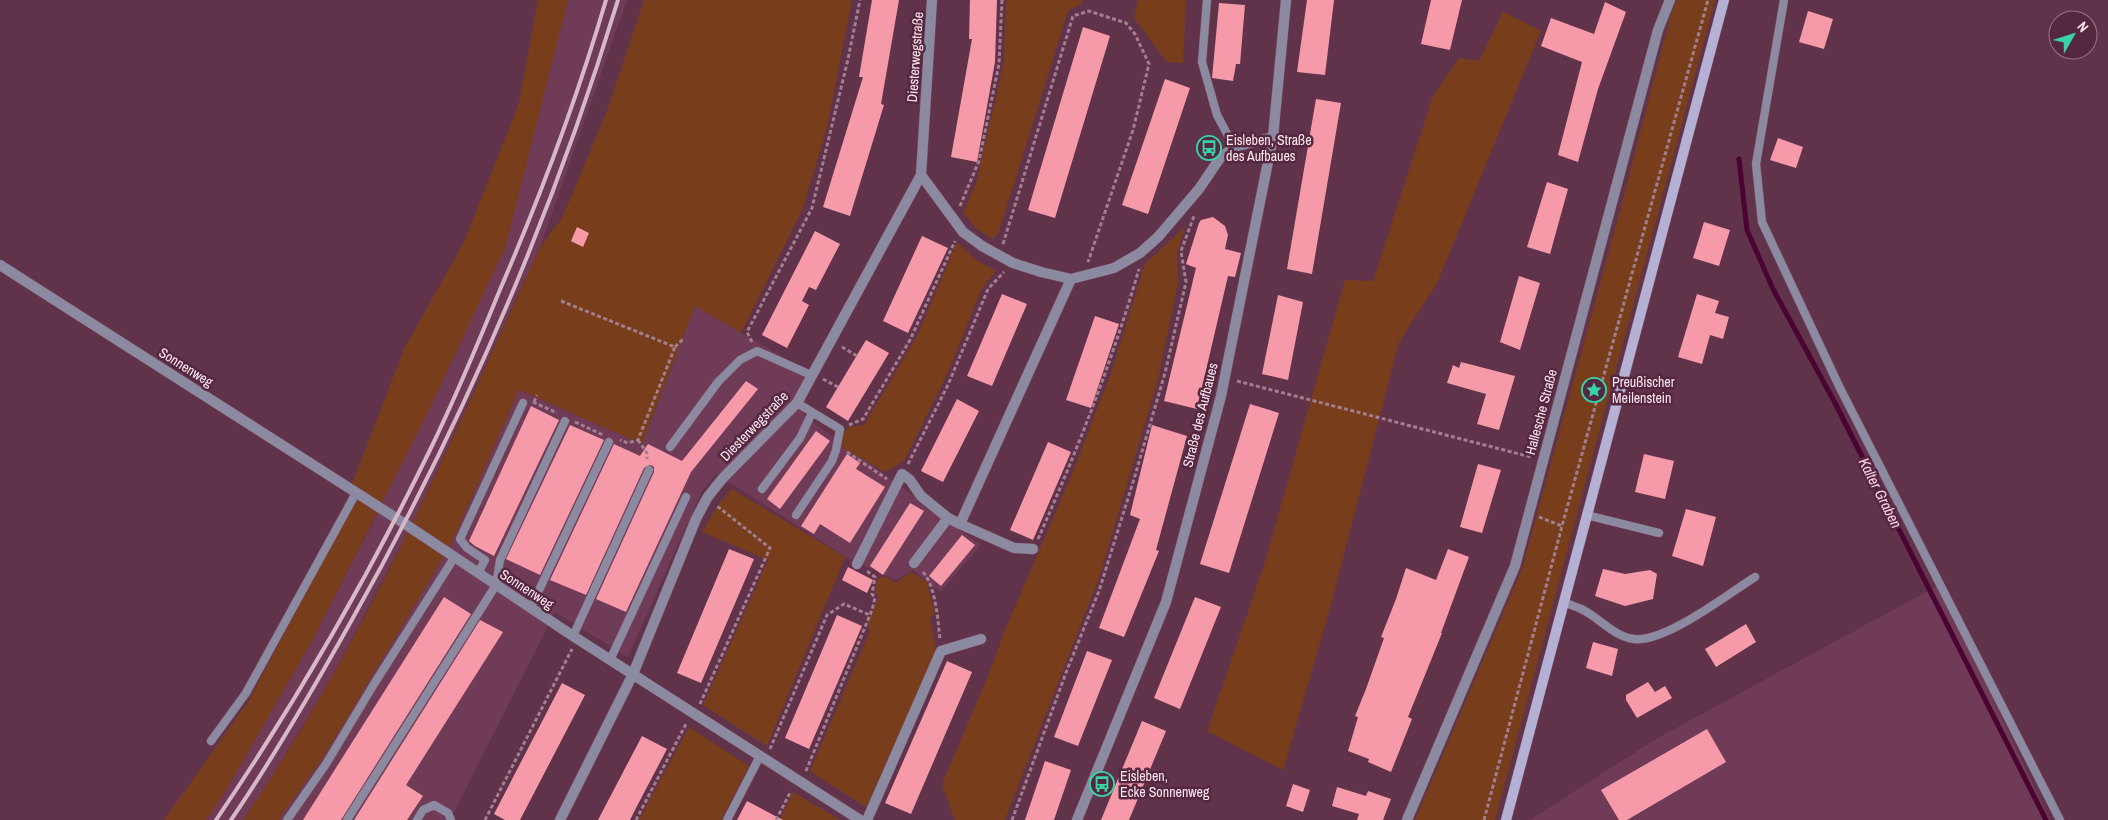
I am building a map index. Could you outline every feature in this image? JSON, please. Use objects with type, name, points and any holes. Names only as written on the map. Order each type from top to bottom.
[{"type":"main road","points":[[1506,820],[1724,0]]},
{"type":"street","name":"Diesterwegstraße","points":[[633,674],[696,519],[707,498],[722,479],[797,403],[921,175],[932,0]]},
{"type":"street","name":"Straße des Aufbaues","points":[[1077,820],[1166,602],[1224,378],[1273,137],[1286,0]]},
{"type":"street","name":"Hallesche Straße","points":[[1407,820],[1515,566],[1658,30],[1670,0]]},
{"type":"street","points":[[921,175],[963,232],[999,256],[1041,272],[1071,279],[1114,268],[1140,253],[1158,237],[1198,189],[1220,158],[1234,146],[1273,137]]},
{"type":"street","name":"Sonnenweg","points":[[0,266],[356,493],[610,660],[860,820]]},
{"type":"street","points":[[960,524],[1071,279]]},
{"type":"street","points":[[856,564],[902,474],[910,480],[921,496],[948,518],[1014,548],[1033,549]]},
{"type":"street","points":[[914,563],[948,518]]},
{"type":"street","points":[[867,820],[941,651],[981,639]]},
{"type":"street","points":[[560,820],[633,674]]},
{"type":"lane","points":[[1208,0],[1202,62],[1216,115],[1234,146]]},
{"type":"lane","points":[[1784,0],[1756,164],[1762,222],[1839,386],[2060,820]]},
{"type":"lane","points":[[670,447],[718,382],[740,360],[757,351],[811,376]]},
{"type":"lane","points":[[478,573],[485,560],[467,548],[460,539],[523,403]]},
{"type":"lane","points":[[796,515],[832,461],[840,429],[797,403]]},
{"type":"lane","points":[[762,489],[800,438],[812,412]]},
{"type":"lane","points":[[347,820],[496,585],[500,560],[565,421]]},
{"type":"lane","points":[[531,607],[610,442]]},
{"type":"lane","points":[[575,637],[649,470]]},
{"type":"lane","points":[[211,741],[246,693],[356,493]]},
{"type":"lane","points":[[610,660],[686,496]]},
{"type":"lane","points":[[1586,515],[1660,533]]},
{"type":"lane","points":[[287,820],[326,764],[454,558]]},
{"type":"lane","points":[[1564,602],[1585,610],[1618,633],[1633,639],[1646,639],[1664,634],[1755,577]]},
{"type":"lane","points":[[727,820],[763,757]]},
{"type":"lane","points":[[417,820],[423,810],[434,805],[448,813],[451,820]]},
{"type":"path","points":[[757,351],[747,332],[812,208],[848,59],[860,0]]},
{"type":"path","points":[[1484,820],[1562,526],[1708,0]]},
{"type":"path","points":[[999,256],[1073,16],[1089,11],[1126,23],[1134,34],[1149,64],[1133,130],[1083,276]]},
{"type":"path","points":[[1012,820],[1067,670],[1099,591],[1137,470],[1165,372],[1186,282],[1181,251],[1199,202],[1198,189]]},
{"type":"path","points":[[1033,549],[1068,471],[1121,331],[1140,266],[1140,253]]},
{"type":"path","points":[[902,474],[948,385],[988,288],[1013,262]]},
{"type":"path","points":[[561,301],[675,347]]},
{"type":"path","points":[[638,440],[675,347],[684,338]]},
{"type":"path","points":[[1224,378],[1542,460]]},
{"type":"path","points":[[610,442],[616,438],[628,443],[638,440]]},
{"type":"path","points":[[638,440],[647,453],[649,470]]},
{"type":"path","points":[[836,450],[846,451],[896,485]]},
{"type":"path","points":[[636,820],[694,713],[770,548],[707,498]]},
{"type":"path","points":[[1528,513],[1562,526]]},
{"type":"path","points":[[914,563],[928,578],[937,614],[941,651]]},
{"type":"path","points":[[776,820],[799,781],[870,615],[875,598],[872,594],[875,577],[856,564]]},
{"type":"path","points":[[763,757],[827,615],[844,604],[870,615]]},
{"type":"path","points":[[485,820],[575,637]]},
{"type":"shaded area","points":[[538,0],[568,0],[505,248],[428,412],[313,639],[224,794],[206,820],[164,820],[248,702],[352,505],[352,484],[404,349],[464,242],[519,103]]},
{"type":"shaded area","points":[[568,0],[627,0],[540,247],[412,524],[330,680],[266,786],[243,820],[206,820],[224,794],[313,639],[382,505]]},
{"type":"shaded area","points":[[644,0],[852,0],[827,127],[803,208],[741,333],[695,306],[642,444],[519,390],[450,546],[322,759],[278,820],[243,820],[287,752],[367,612],[439,467],[540,247],[562,218],[607,111]]},
{"type":"shaded area","points":[[1006,0],[1082,0],[1081,4],[1068,11],[998,234],[992,239],[976,228],[963,212],[976,184],[1004,61]]},
{"type":"shaded area","points":[[1138,0],[1186,0],[1183,63],[1167,62],[1134,18]]},
{"type":"shaded area","points":[[1677,0],[1715,0],[1495,820],[1415,820],[1522,569],[1617,222],[1671,14]]},
{"type":"shaded area","points":[[1503,12],[1541,31],[1437,283],[1399,342],[1330,608],[1283,770],[1207,731],[1264,565],[1345,280],[1373,281],[1433,96],[1459,58],[1479,61]]},
{"type":"shaded area","points":[[1185,227],[1177,253],[1178,283],[1158,379],[1101,572],[1005,820],[955,820],[942,784],[1072,474],[1111,373],[1145,264]]},
{"type":"shaded area","points":[[957,242],[975,259],[996,271],[981,290],[949,370],[904,461],[885,472],[840,446],[842,435],[849,427],[864,425],[917,336]]},
{"type":"shaded area","points":[[695,306],[804,369],[804,416],[981,545],[940,592],[913,570],[896,580],[850,559],[716,474],[702,491],[628,657],[555,612],[450,820],[278,820],[322,759],[450,546],[519,390],[642,444]]},
{"type":"shaded area","points":[[732,489],[845,557],[767,746],[703,705],[768,560],[702,532],[719,504]]},
{"type":"shaded area","points":[[911,572],[927,582],[935,615],[930,616],[936,651],[866,807],[810,771],[870,631],[868,622],[879,596],[875,594],[877,579],[884,576],[896,583]]},
{"type":"shaded area","points":[[1939,585],[2050,820],[1530,820],[1656,739]]},
{"type":"shaded area","points":[[689,727],[749,766],[721,820],[639,820]]},
{"type":"shaded area","points":[[793,792],[840,820],[780,820]]},
{"type":"building","points":[[872,0],[899,0],[881,104],[884,105],[850,216],[823,207],[863,77],[859,77]]},
{"type":"building","points":[[970,0],[997,0],[995,62],[977,162],[951,157],[972,39],[969,39]]},
{"type":"building","points":[[1307,0],[1334,0],[1325,75],[1297,72]]},
{"type":"building","points":[[1431,0],[1462,0],[1450,50],[1421,44]]},
{"type":"building","points":[[1605,2],[1626,12],[1598,89],[1578,162],[1558,155],[1582,62],[1541,46],[1551,18],[1594,34]]},
{"type":"building","points":[[1219,3],[1245,5],[1240,64],[1236,64],[1233,81],[1212,78]]},
{"type":"building","points":[[1808,11],[1833,19],[1824,49],[1799,42]]},
{"type":"building","points":[[1083,27],[1110,36],[1055,218],[1028,210]]},
{"type":"building","points":[[1165,79],[1190,88],[1148,214],[1122,205]]},
{"type":"building","points":[[1316,99],[1341,103],[1312,274],[1287,269]]},
{"type":"building","points":[[1778,138],[1803,147],[1796,168],[1770,160]]},
{"type":"building","points":[[1547,182],[1568,189],[1550,254],[1527,247]]},
{"type":"building","points":[[1213,217],[1225,226],[1228,235],[1225,249],[1241,253],[1235,277],[1228,276],[1197,409],[1164,401],[1196,268],[1186,264],[1199,223],[1201,220]]},
{"type":"building","points":[[1704,222],[1730,230],[1719,266],[1693,258]]},
{"type":"building","points":[[577,227],[589,233],[583,247],[571,241]]},
{"type":"building","points":[[815,231],[840,244],[816,290],[809,287],[802,301],[809,305],[787,348],[762,335]]},
{"type":"building","points":[[922,236],[948,248],[908,333],[883,321]]},
{"type":"building","points":[[1519,276],[1540,283],[1520,350],[1500,342]]},
{"type":"building","points":[[1002,294],[1027,304],[992,386],[967,376]]},
{"type":"building","points":[[1697,294],[1719,301],[1715,313],[1729,317],[1723,339],[1710,335],[1702,364],[1678,357]]},
{"type":"building","points":[[1278,295],[1303,302],[1288,380],[1262,374]]},
{"type":"building","points":[[1095,316],[1119,324],[1091,408],[1066,400]]},
{"type":"building","points":[[866,340],[889,353],[848,421],[826,407]]},
{"type":"building","points":[[1461,362],[1515,376],[1499,430],[1477,424],[1486,394],[1447,383],[1453,365],[1459,368]]},
{"type":"building","points":[[746,381],[758,389],[691,472],[626,612],[596,599],[654,472],[654,467],[651,465],[644,468],[586,595],[550,580],[614,444],[640,456],[648,444],[682,461]]},
{"type":"building","points":[[957,399],[979,411],[943,482],[921,471]]},
{"type":"building","points":[[1250,404],[1279,413],[1229,573],[1200,564]]},
{"type":"building","points":[[531,406],[559,420],[494,556],[469,541]]},
{"type":"building","points":[[570,425],[604,440],[540,575],[506,559]]},
{"type":"building","points":[[1152,425],[1187,436],[1156,550],[1159,551],[1124,637],[1099,628],[1140,519],[1130,515]]},
{"type":"building","points":[[816,431],[830,441],[780,509],[767,499]]},
{"type":"building","points":[[1048,442],[1071,452],[1033,540],[1010,530]]},
{"type":"building","points":[[847,454],[860,463],[856,469],[885,487],[850,543],[820,524],[814,534],[801,526]]},
{"type":"building","points":[[1644,454],[1674,461],[1665,499],[1635,492]]},
{"type":"building","points":[[1478,464],[1501,470],[1482,533],[1460,527]]},
{"type":"building","points":[[910,503],[924,511],[883,575],[870,566]]},
{"type":"building","points":[[1686,509],[1716,517],[1703,566],[1672,556]]},
{"type":"building","points":[[962,535],[975,545],[941,586],[929,576]]},
{"type":"building","points":[[729,549],[754,559],[701,683],[677,673]]},
{"type":"building","points":[[1448,549],[1469,557],[1442,633],[1408,717],[1412,719],[1391,772],[1368,762],[1369,759],[1348,751],[1358,717],[1355,716],[1384,638],[1381,637],[1406,568],[1436,580]]},
{"type":"building","points":[[848,567],[873,580],[867,593],[842,580]]},
{"type":"building","points":[[1603,569],[1625,574],[1650,570],[1657,574],[1653,599],[1625,606],[1595,596]]},
{"type":"building","points":[[444,597],[471,614],[341,820],[303,820]]},
{"type":"building","points":[[1195,597],[1221,607],[1180,709],[1154,698]]},
{"type":"building","points":[[837,615],[862,626],[809,749],[785,738]]},
{"type":"building","points":[[480,620],[503,632],[406,785],[423,796],[407,820],[354,820]]},
{"type":"building","points":[[1746,624],[1756,642],[1716,667],[1705,649]]},
{"type":"building","points":[[1593,642],[1618,649],[1612,676],[1586,668]]},
{"type":"building","points":[[1087,651],[1112,660],[1078,746],[1054,737]]},
{"type":"building","points":[[947,661],[972,672],[911,814],[885,803]]},
{"type":"building","points":[[1648,682],[1655,692],[1665,686],[1672,698],[1637,718],[1626,700],[1626,695]]},
{"type":"building","points":[[562,683],[585,695],[520,820],[505,820],[494,814]]},
{"type":"building","points":[[1142,721],[1166,731],[1129,820],[1101,820]]},
{"type":"building","points":[[1707,729],[1726,762],[1627,820],[1619,820],[1601,790]]},
{"type":"building","points":[[642,736],[667,749],[630,820],[598,820]]},
{"type":"building","points":[[1045,761],[1071,770],[1054,820],[1025,820]]},
{"type":"building","points":[[1293,784],[1310,790],[1303,812],[1286,806]]},
{"type":"building","points":[[1337,787],[1366,796],[1368,791],[1391,799],[1383,820],[1357,820],[1359,814],[1332,806]]},
{"type":"building","points":[[747,801],[783,820],[737,820]]},
{"type":"waterway","name":"Kalter Graben","points":[[1739,159],[1747,230],[1773,289],[1835,403],[2046,820]]},
{"type":"railway","points":[[216,820],[246,776],[329,639],[381,546],[439,432],[543,184],[583,74],[606,0]]},
{"type":"railway","points":[[231,820],[292,724],[349,625],[390,550],[466,397],[501,320],[564,161],[618,0]]},
{"type":"place","name":"Eisleben, Straße des Aufbaues","points":[[1209,148]]},
{"type":"place","name":"Preußischer Meilenstein","points":[[1594,390]]},
{"type":"place","name":"Eisleben, Ecke Sonnenweg","points":[[1102,784]]}]
